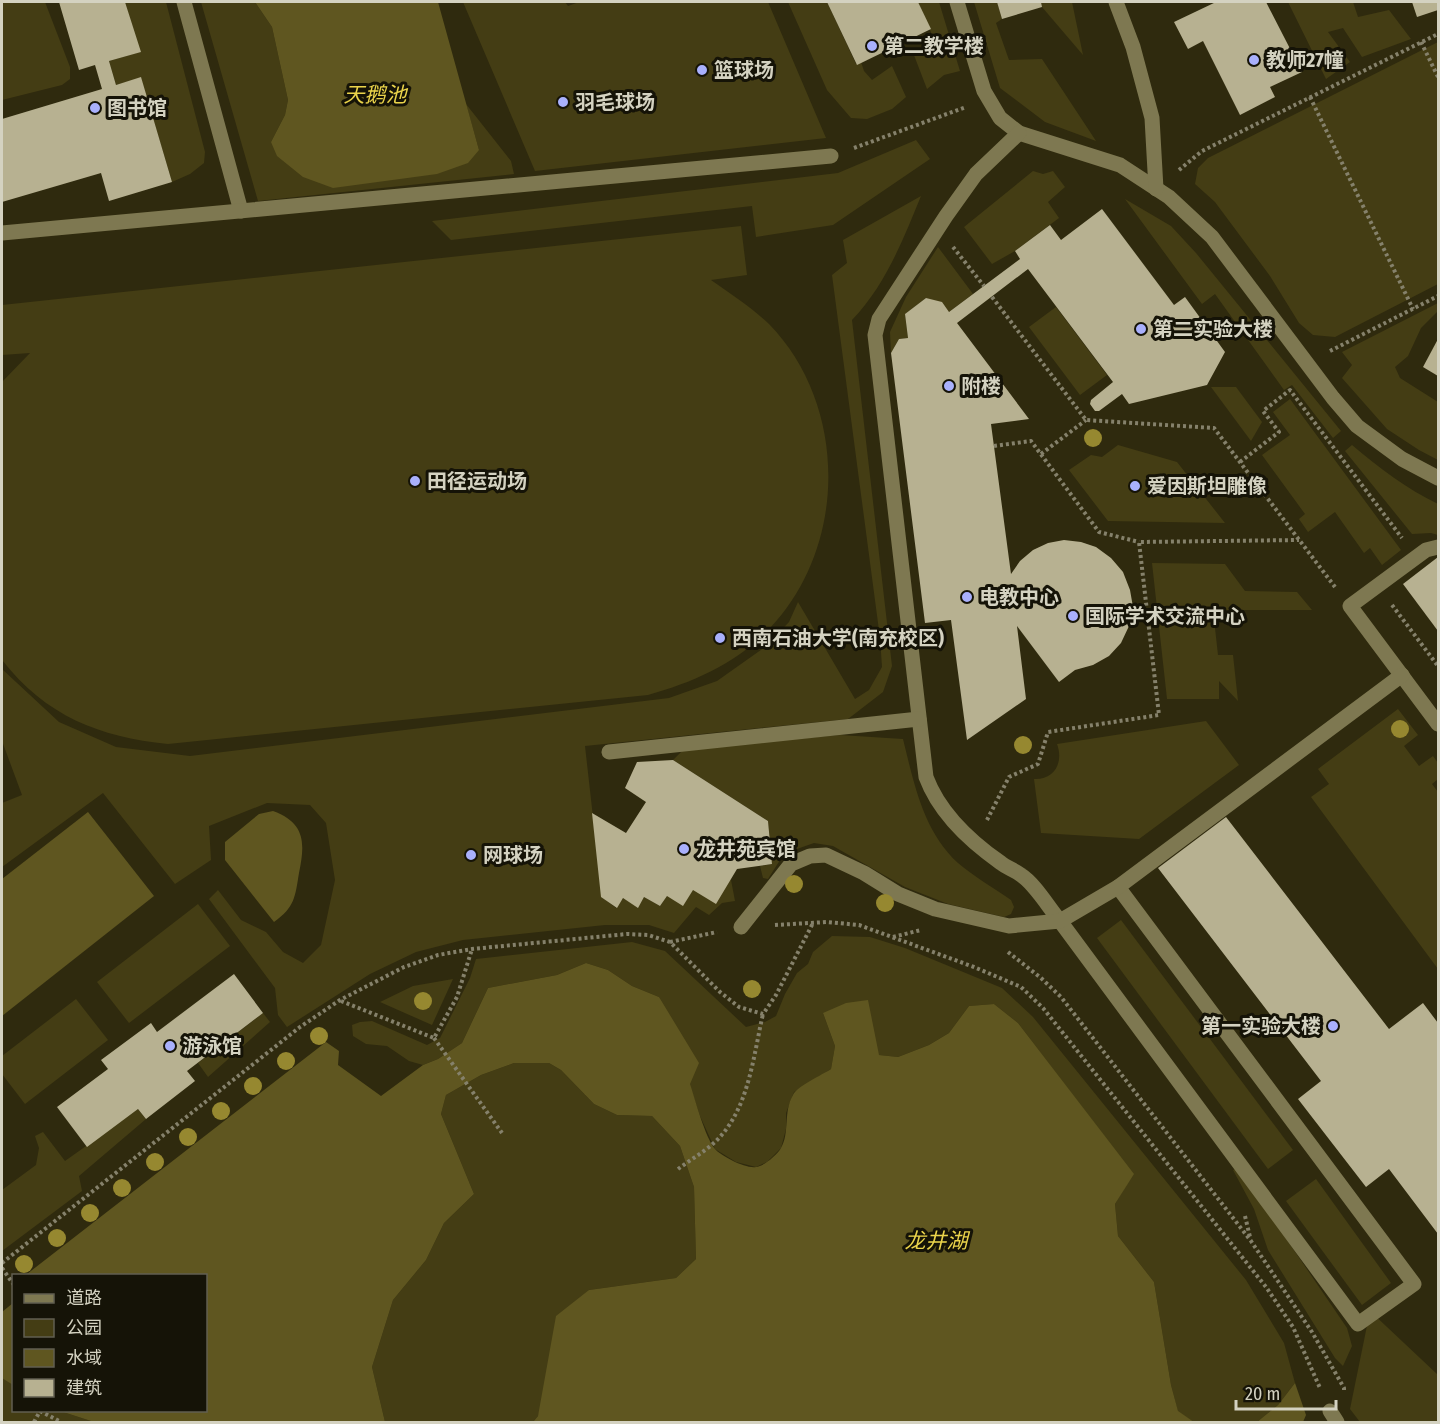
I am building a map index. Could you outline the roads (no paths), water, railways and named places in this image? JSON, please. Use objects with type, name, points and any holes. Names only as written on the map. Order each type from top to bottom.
[{"type":"lane","points":[[184,2],[241,211]]},
{"type":"lane","points":[[957,2],[984,91],[1000,118],[1019,133],[1120,165],[1168,197],[1212,237],[1306,363],[1357,426],[1401,459],[1438,478]]},
{"type":"lane","points":[[1116,2],[1133,47],[1152,118],[1156,189]]},
{"type":"lane","points":[[1019,133],[976,174],[938,227],[879,320],[875,335],[926,777],[930,790],[975,844],[1023,876],[1060,921],[1358,1324],[1414,1284],[1118,886]]},
{"type":"lane","points":[[2,234],[831,156]]},
{"type":"lane","points":[[1438,547],[1426,550],[1350,606],[1438,724]]},
{"type":"lane","points":[[741,927],[791,864],[810,856],[826,855],[864,873],[898,894],[935,909],[1009,926],[1060,921],[1118,886],[1402,675]]},
{"type":"lane","points":[[609,752],[919,719]]},
{"type":"water","name":"天鹅池","points":[[255,2],[438,2],[479,150],[468,163],[437,174],[333,188],[303,177],[277,156],[271,142],[285,115],[288,100],[272,27]]},
{"type":"water","points":[[273,811],[292,822],[301,836],[302,844],[301,863],[293,901],[281,917],[274,922],[225,860],[225,842],[259,814]]},
{"type":"water","points":[[88,812],[154,896],[2,1016],[2,879]]},
{"type":"water","name":"龙井湖","points":[[586,963],[608,970],[632,986],[659,997],[699,1063],[690,1084],[711,1143],[718,1152],[728,1158],[752,1167],[766,1162],[781,1148],[784,1142],[788,1108],[795,1092],[804,1084],[831,1069],[835,1046],[823,1013],[846,1003],[868,1000],[879,1055],[898,1057],[929,1045],[949,1033],[969,1006],[994,1004],[1018,1023],[1134,1174],[1115,1204],[1118,1236],[1154,1282],[1171,1385],[1178,1411],[1194,1422],[533,1422],[538,1416],[556,1316],[589,1290],[676,1278],[696,1259],[694,1187],[680,1146],[652,1116],[617,1115],[594,1104],[561,1070],[549,1063],[514,1063],[481,1075],[446,1095],[441,1114],[474,1194],[444,1223],[426,1260],[393,1300],[372,1367],[385,1422],[94,1422],[63,1412],[207,1412],[207,1274],[27,1274],[326,1042],[339,1051],[338,1065],[381,1096],[423,1065],[438,1059],[462,1043],[488,988],[557,975]]},
{"type":"water","points":[[12,1304],[12,1384],[2,1378],[2,1312]]},
{"type":"water","points":[[1295,1383],[1306,1415],[1303,1422],[1257,1422],[1278,1405]]},
{"type":"place","name":"第二教学楼","points":[[872,46]]},
{"type":"place","name":"教师27幢","points":[[1254,60]]},
{"type":"place","name":"篮球场","points":[[702,70]]},
{"type":"place","name":"羽毛球场","points":[[563,102]]},
{"type":"place","name":"图书馆","points":[[95,108]]},
{"type":"place","name":"第二实验大楼","points":[[1141,329]]},
{"type":"place","name":"附楼","points":[[949,386]]},
{"type":"place","name":"田径运动场","points":[[415,481]]},
{"type":"place","name":"爱因斯坦雕像","points":[[1135,486]]},
{"type":"place","name":"电教中心","points":[[967,597]]},
{"type":"place","name":"国际学术交流中心","points":[[1073,616]]},
{"type":"place","name":"西南石油大学(南充校区)","points":[[720,638]]},
{"type":"place","name":"龙井苑宾馆","points":[[684,849]]},
{"type":"place","name":"网球场","points":[[471,855]]},
{"type":"place","name":"第一实验大楼","points":[[1333,1026]]},
{"type":"place","name":"游泳馆","points":[[170,1046]]}]
